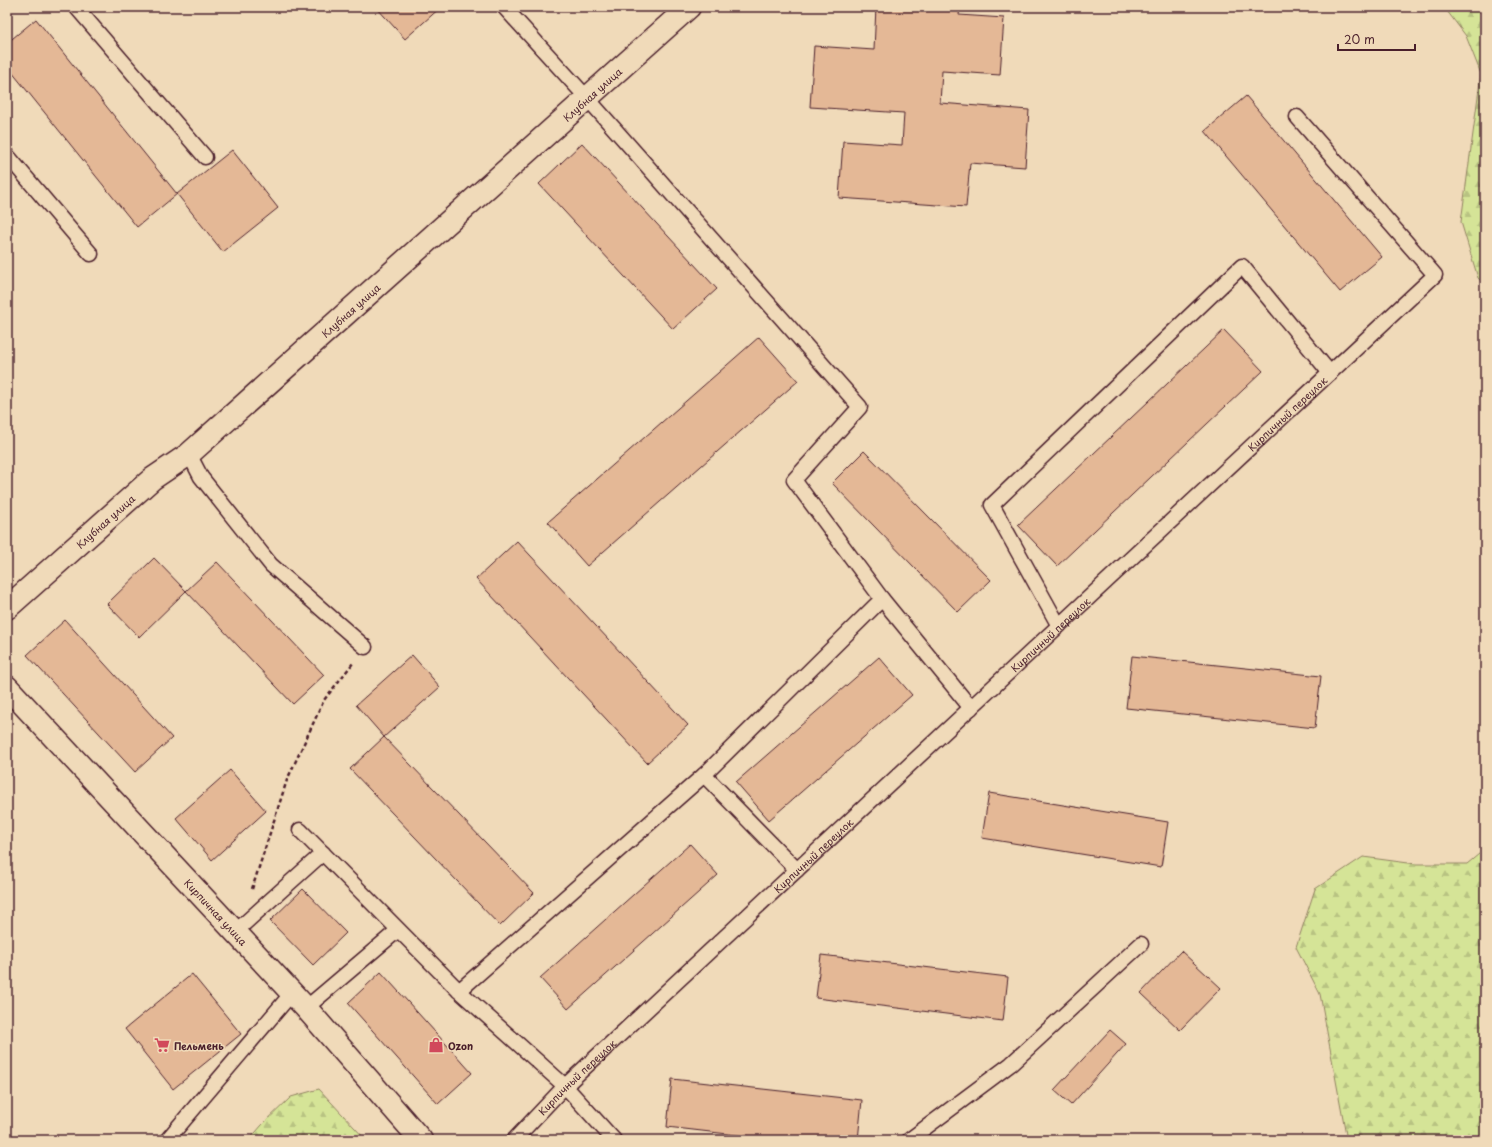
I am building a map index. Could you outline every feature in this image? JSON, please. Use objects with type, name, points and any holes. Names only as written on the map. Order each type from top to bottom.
[{"type":"street","name":"Клубная улица","points":[[7,608],[152,479],[189,454],[689,7]]},
{"type":"street","name":"Кирпичная улица","points":[[8,695],[235,932],[299,1001],[421,1140]]},
{"type":"lane","points":[[76,7],[205,157]]},
{"type":"lane","points":[[504,7],[588,98],[860,406],[794,480],[882,599],[971,708]]},
{"type":"lane","name":"Кирпичный переулок","points":[[514,1140],[565,1086],[1435,275],[1297,117]]},
{"type":"lane","points":[[7,156],[91,254]]},
{"type":"lane","points":[[1059,626],[992,505],[1242,266],[1330,373]]},
{"type":"lane","points":[[189,454],[201,477],[271,565],[365,647]]},
{"type":"lane","points":[[459,991],[704,775],[882,599]]},
{"type":"lane","points":[[704,775],[797,870]]},
{"type":"lane","points":[[300,830],[459,991],[565,1086],[614,1140]]},
{"type":"lane","points":[[235,932],[323,853]]},
{"type":"lane","points":[[167,1140],[299,1001],[398,930]]},
{"type":"lane","points":[[910,1140],[1011,1064],[1141,944]]},
{"type":"path","points":[[252,890],[287,780],[324,700],[365,647]]},
{"type":"green space","points":[[1444,7],[1485,7],[1485,285],[1478,278],[1461,222],[1481,74],[1466,36]]},
{"type":"green space","points":[[1485,849],[1485,1140],[1347,1140],[1320,994],[1296,947],[1315,889],[1363,857],[1416,864],[1467,864]]},
{"type":"green space","points":[[319,1089],[366,1140],[249,1140],[291,1097]]},
{"type":"building","points":[[376,7],[441,7],[405,39]]},
{"type":"building","points":[[876,7],[929,10],[930,7],[960,7],[959,15],[1004,18],[1000,75],[942,71],[940,103],[1029,110],[1025,167],[970,163],[966,207],[839,198],[843,141],[902,145],[904,113],[810,107],[814,46],[874,50]]},
{"type":"building","points":[[36,19],[177,194],[137,227],[7,66],[7,43]]},
{"type":"building","points":[[1246,96],[1382,257],[1340,292],[1205,131]]},
{"type":"building","points":[[582,143],[717,289],[673,329],[539,184]]},
{"type":"building","points":[[232,150],[278,208],[223,252],[177,194]]},
{"type":"building","points":[[1224,330],[1263,371],[1057,566],[1018,525]]},
{"type":"building","points":[[759,337],[798,381],[587,566],[548,522]]},
{"type":"building","points":[[864,451],[991,580],[958,612],[832,483]]},
{"type":"building","points":[[517,541],[688,725],[647,763],[476,579]]},
{"type":"building","points":[[154,558],[186,591],[139,637],[107,604]]},
{"type":"building","points":[[217,562],[324,675],[293,704],[186,591]]},
{"type":"building","points":[[65,620],[172,738],[135,772],[27,655]]},
{"type":"building","points":[[412,655],[440,687],[384,737],[356,705]]},
{"type":"building","points":[[1132,656],[1321,676],[1315,728],[1126,708]]},
{"type":"building","points":[[879,657],[912,695],[769,820],[736,782]]},
{"type":"building","points":[[384,737],[534,893],[500,926],[350,769]]},
{"type":"building","points":[[230,770],[266,811],[212,860],[176,818]]},
{"type":"building","points":[[989,793],[1168,822],[1161,867],[982,838]]},
{"type":"building","points":[[690,844],[718,875],[568,1009],[540,978]]},
{"type":"building","points":[[303,889],[346,933],[313,965],[270,921]]},
{"type":"building","points":[[1181,951],[1221,988],[1180,1030],[1141,993]]},
{"type":"building","points":[[821,955],[1008,977],[1003,1021],[816,998]]},
{"type":"building","points":[[381,972],[472,1073],[438,1104],[348,1003]]},
{"type":"building","points":[[192,974],[241,1034],[173,1089],[125,1029]]},
{"type":"building","points":[[1110,1030],[1126,1044],[1071,1105],[1054,1090]]},
{"type":"building","points":[[672,1079],[862,1100],[858,1140],[780,1140],[667,1127]]},
{"type":"place","name":"Пельмень","points":[[162,1045]]},
{"type":"place","name":"Ozon","points":[[436,1045]]}]
